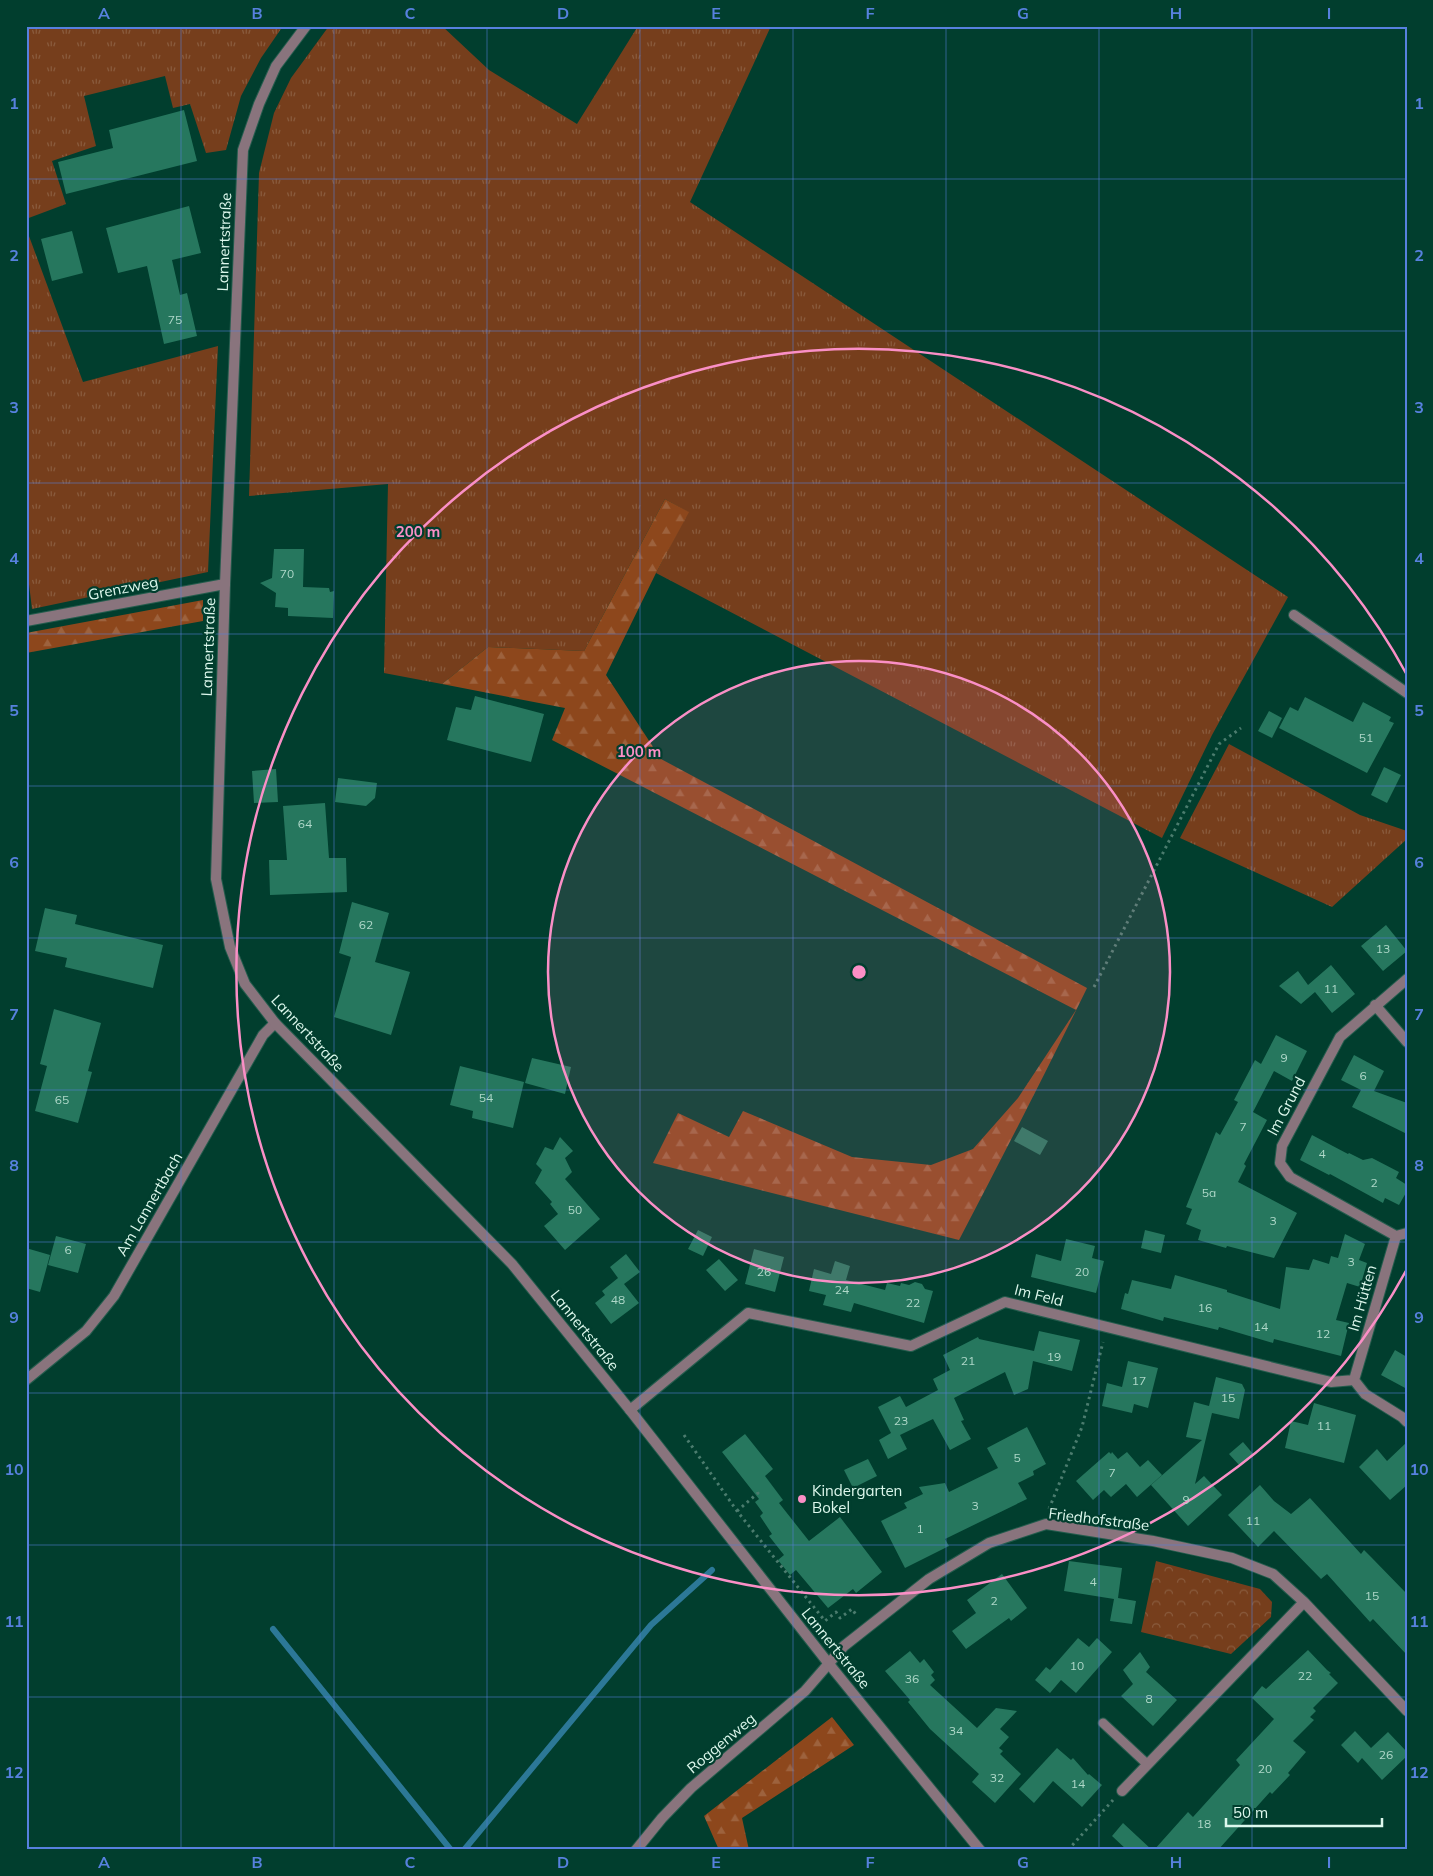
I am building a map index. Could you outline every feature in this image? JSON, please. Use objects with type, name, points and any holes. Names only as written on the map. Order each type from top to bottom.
[{"type":"street","name":"Lannertstraße","points":[[306,26],[276,66],[259,104],[243,150],[225,584],[216,879],[230,947],[245,984],[275,1023],[512,1264],[630,1410],[829,1664],[980,1850]]},
{"type":"street","name":"Grenzweg","points":[[26,621],[225,584]]},
{"type":"street","points":[[1294,615],[1407,693]]},
{"type":"street","name":"Im Grund","points":[[1396,1236],[1290,1177],[1280,1163],[1282,1146],[1340,1037],[1407,979]]},
{"type":"street","points":[[1375,1005],[1407,1042]]},
{"type":"street","name":"Am Lannertbach","points":[[26,1380],[86,1331],[114,1296],[263,1034],[275,1023]]},
{"type":"street","points":[[1396,1236],[1407,1233]]},
{"type":"street","name":"Im Hütten","points":[[1354,1380],[1396,1236]]},
{"type":"street","name":"Im Feld","points":[[630,1410],[748,1313],[911,1346],[1005,1302],[1331,1382],[1354,1380]]},
{"type":"street","points":[[1354,1380],[1365,1394],[1407,1422]]},
{"type":"street","name":"Friedhofstraße","points":[[829,1664],[844,1646],[929,1579],[989,1543],[1046,1524],[1153,1541],[1232,1558],[1273,1574],[1304,1602],[1407,1710]]},
{"type":"street","points":[[1122,1791],[1304,1602]]},
{"type":"street","name":"Roggenweg","points":[[636,1850],[662,1818],[691,1788],[805,1691],[829,1664]]},
{"type":"lane","points":[[1102,1723],[1147,1764]]},
{"type":"path","points":[[1094,987],[1219,744],[1241,728]]},
{"type":"path","points":[[1046,1524],[1049,1508],[1082,1427],[1106,1327]]},
{"type":"path","points":[[684,1435],[737,1511],[825,1621],[836,1612],[840,1618],[852,1609],[868,1628]]},
{"type":"path","points":[[737,1511],[758,1493],[756,1490]]},
{"type":"path","points":[[1068,1850],[1122,1791]]},
{"type":"green space","points":[[26,26],[283,26],[261,58],[241,96],[226,150],[206,153],[190,104],[173,108],[165,76],[84,96],[96,146],[52,161],[66,204],[26,219]]},
{"type":"green space","points":[[329,26],[442,26],[489,70],[577,124],[638,26],[771,26],[690,202],[1288,597],[1212,735],[1162,838],[656,573],[688,512],[665,499],[584,651],[488,647],[442,684],[384,673],[388,484],[249,496],[259,173],[274,113],[291,78]]},
{"type":"green space","points":[[26,228],[83,382],[218,346],[208,572],[32,609],[26,559]]},
{"type":"green space","points":[[665,499],[689,512],[656,573],[606,675],[661,759],[1087,988],[1076,1010],[552,740],[565,708],[442,684],[488,647],[584,651]]},
{"type":"green space","points":[[203,600],[203,621],[26,653],[26,633]]},
{"type":"green space","points":[[1229,744],[1360,815],[1407,831],[1407,839],[1332,907],[1180,838]]},
{"type":"green space","points":[[1076,1010],[959,1240],[653,1163],[678,1113],[729,1137],[743,1111],[852,1157],[931,1165],[973,1149],[1018,1098]]},
{"type":"green space","points":[[1156,1561],[1260,1589],[1272,1602],[1271,1617],[1231,1654],[1141,1632]]},
{"type":"green space","points":[[832,1717],[854,1745],[742,1818],[749,1850],[719,1850],[704,1816]]},
{"type":"building","points":[[184,110],[197,161],[66,194],[58,162],[113,148],[109,130]]},
{"type":"building","points":[[189,206],[201,253],[172,260],[180,295],[187,293],[197,336],[164,344],[147,266],[118,273],[106,228]]},
{"type":"building","points":[[72,231],[83,273],[52,281],[41,239]]},
{"type":"building","points":[[274,549],[304,549],[303,587],[329,588],[330,592],[334,591],[333,618],[288,616],[288,608],[275,607],[276,593],[260,583],[272,578]]},
{"type":"building","points":[[475,696],[544,714],[531,762],[447,740],[456,707],[471,710]]},
{"type":"building","points":[[1305,697],[1353,722],[1363,702],[1391,717],[1389,721],[1394,723],[1367,773],[1279,728],[1290,707],[1298,711]]},
{"type":"building","points":[[1269,711],[1282,718],[1272,738],[1258,731]]},
{"type":"building","points":[[1384,767],[1401,775],[1387,803],[1371,795]]},
{"type":"building","points":[[276,769],[278,802],[254,803],[252,771]]},
{"type":"building","points":[[338,778],[377,783],[375,798],[366,806],[335,802]]},
{"type":"building","points":[[325,803],[329,858],[346,858],[347,892],[270,895],[269,860],[287,860],[283,806]]},
{"type":"building","points":[[352,902],[389,913],[375,962],[410,972],[391,1035],[334,1017],[351,957],[339,953]]},
{"type":"building","points":[[45,908],[77,915],[75,924],[163,945],[153,988],[65,967],[67,958],[35,951]]},
{"type":"building","points":[[1386,925],[1407,951],[1383,971],[1361,946]]},
{"type":"building","points":[[1331,965],[1355,994],[1332,1013],[1315,992],[1301,1004],[1279,986],[1298,971],[1308,985]]},
{"type":"building","points":[[54,1009],[101,1023],[88,1071],[92,1072],[78,1123],[35,1111],[47,1066],[40,1064]]},
{"type":"building","points":[[1276,1035],[1307,1051],[1292,1081],[1274,1071],[1253,1112],[1267,1120],[1244,1164],[1246,1166],[1238,1182],[1297,1213],[1274,1258],[1198,1240],[1201,1230],[1186,1224],[1192,1209],[1186,1207],[1216,1132],[1220,1135],[1238,1102],[1234,1100],[1255,1060],[1261,1064]]},
{"type":"building","points":[[1354,1055],[1384,1071],[1374,1091],[1407,1103],[1407,1134],[1352,1107],[1361,1090],[1341,1080]]},
{"type":"building","points":[[532,1058],[571,1067],[565,1094],[525,1083]]},
{"type":"building","points":[[460,1066],[524,1082],[513,1128],[472,1118],[473,1111],[450,1105]]},
{"type":"building","points":[[1022,1127],[1048,1141],[1040,1155],[1014,1141]]},
{"type":"building","points":[[1312,1135],[1348,1154],[1363,1160],[1372,1158],[1399,1172],[1396,1178],[1407,1185],[1407,1191],[1399,1205],[1385,1198],[1383,1203],[1300,1160]]},
{"type":"building","points":[[560,1137],[573,1151],[565,1158],[572,1172],[565,1179],[600,1219],[565,1250],[544,1226],[558,1214],[550,1204],[552,1202],[535,1183],[542,1170],[536,1164],[545,1147],[553,1150]]},
{"type":"building","points":[[698,1230],[712,1237],[703,1256],[688,1249]]},
{"type":"building","points":[[1145,1230],[1165,1235],[1161,1253],[1141,1248]]},
{"type":"building","points":[[1345,1234],[1365,1244],[1359,1260],[1367,1263],[1360,1287],[1347,1283],[1336,1320],[1349,1323],[1341,1356],[1274,1339],[1273,1343],[1219,1327],[1218,1330],[1164,1317],[1163,1321],[1121,1309],[1125,1293],[1128,1294],[1132,1280],[1171,1289],[1175,1275],[1227,1290],[1227,1292],[1280,1309],[1286,1267],[1309,1270],[1313,1259],[1329,1264],[1331,1256],[1338,1258]]},
{"type":"building","points":[[56,1236],[86,1244],[78,1273],[48,1265]]},
{"type":"building","points":[[1066,1239],[1095,1246],[1092,1258],[1104,1261],[1096,1293],[1031,1277],[1036,1254],[1061,1261]]},
{"type":"building","points":[[26,1248],[50,1255],[40,1292],[26,1288]]},
{"type":"building","points":[[754,1249],[784,1257],[775,1292],[745,1284]]},
{"type":"building","points":[[626,1254],[640,1272],[624,1284],[639,1303],[611,1324],[595,1303],[605,1295],[602,1291],[618,1278],[610,1267]]},
{"type":"building","points":[[719,1259],[738,1280],[725,1291],[706,1270]]},
{"type":"building","points":[[835,1261],[850,1266],[846,1280],[885,1290],[887,1283],[900,1286],[901,1283],[909,1285],[915,1282],[922,1284],[925,1289],[933,1291],[924,1323],[854,1303],[851,1312],[823,1305],[826,1295],[809,1291],[814,1269],[831,1274]]},
{"type":"building","points":[[1039,1331],[1080,1340],[1072,1371],[1033,1361],[1028,1389],[1014,1395],[1005,1372],[954,1398],[964,1420],[961,1421],[971,1439],[950,1450],[933,1419],[900,1435],[907,1449],[888,1459],[879,1440],[891,1433],[878,1407],[900,1396],[906,1407],[938,1390],[933,1379],[950,1370],[943,1355],[978,1337],[979,1339],[1034,1351]]},
{"type":"building","points":[[1395,1350],[1407,1357],[1407,1389],[1381,1375]]},
{"type":"building","points":[[1128,1361],[1158,1368],[1148,1408],[1134,1404],[1132,1413],[1102,1406],[1107,1383],[1122,1387]]},
{"type":"building","points":[[1216,1377],[1242,1384],[1245,1390],[1239,1419],[1212,1413],[1195,1484],[1204,1476],[1222,1495],[1188,1526],[1151,1485],[1202,1440],[1186,1437],[1194,1402],[1209,1406]]},
{"type":"building","points":[[1314,1403],[1356,1415],[1344,1463],[1285,1448],[1291,1421],[1308,1425]]},
{"type":"building","points":[[1027,1427],[1046,1464],[1033,1471],[1034,1475],[1018,1483],[1027,1499],[945,1539],[949,1546],[905,1568],[881,1521],[907,1508],[904,1503],[923,1494],[919,1487],[945,1483],[949,1492],[998,1468],[987,1448]]},
{"type":"building","points":[[745,1434],[773,1469],[765,1476],[783,1500],[779,1503],[809,1541],[840,1517],[882,1572],[856,1593],[853,1589],[828,1608],[796,1570],[790,1575],[778,1560],[784,1555],[769,1536],[772,1534],[760,1516],[763,1513],[755,1502],[759,1499],[722,1452]]},
{"type":"building","points":[[1243,1442],[1254,1455],[1240,1466],[1229,1454]]},
{"type":"building","points":[[1407,1442],[1407,1485],[1390,1500],[1359,1467],[1377,1449],[1387,1461]]},
{"type":"building","points":[[1109,1452],[1111,1454],[1112,1452],[1118,1459],[1127,1452],[1140,1467],[1148,1460],[1162,1475],[1137,1497],[1126,1484],[1111,1497],[1104,1490],[1093,1500],[1076,1481]]},
{"type":"building","points":[[868,1459],[877,1476],[853,1488],[844,1470]]},
{"type":"building","points":[[1260,1485],[1274,1501],[1291,1514],[1310,1498],[1361,1554],[1364,1550],[1407,1594],[1407,1655],[1373,1619],[1370,1622],[1327,1574],[1321,1579],[1274,1531],[1258,1547],[1228,1515]]},
{"type":"building","points":[[1069,1561],[1122,1568],[1118,1598],[1136,1601],[1132,1624],[1110,1621],[1114,1599],[1064,1591]]},
{"type":"building","points":[[1002,1574],[1027,1608],[1011,1621],[1009,1618],[966,1649],[952,1631],[976,1613],[967,1600]]},
{"type":"building","points":[[1078,1638],[1089,1647],[1097,1638],[1112,1652],[1076,1693],[1061,1680],[1050,1693],[1035,1680],[1046,1667],[1050,1670]]},
{"type":"building","points":[[1308,1650],[1331,1673],[1329,1674],[1338,1683],[1313,1708],[1316,1711],[1310,1717],[1314,1720],[1293,1741],[1306,1752],[1288,1773],[1290,1775],[1272,1794],[1270,1792],[1218,1850],[1154,1850],[1188,1812],[1193,1817],[1240,1765],[1236,1760],[1274,1719],[1252,1698],[1262,1686],[1266,1689]]},
{"type":"building","points":[[910,1651],[920,1663],[924,1659],[934,1672],[931,1675],[935,1680],[930,1685],[977,1728],[996,1708],[1017,1711],[1000,1729],[1009,1737],[999,1748],[1003,1751],[1000,1754],[1021,1774],[995,1803],[972,1782],[979,1774],[930,1729],[908,1702],[910,1700],[885,1671]]},
{"type":"building","points":[[1140,1652],[1150,1667],[1146,1672],[1177,1700],[1153,1726],[1121,1696],[1133,1684],[1123,1670]]},
{"type":"building","points":[[1355,1731],[1371,1748],[1388,1732],[1407,1752],[1407,1756],[1382,1780],[1362,1758],[1358,1763],[1341,1745]]},
{"type":"building","points":[[1057,1748],[1071,1760],[1073,1758],[1088,1775],[1102,1785],[1082,1807],[1053,1781],[1034,1803],[1019,1789]]},
{"type":"building","points":[[1123,1823],[1152,1850],[1127,1850],[1112,1836]]},
{"type":"waterway","points":[[464,1850],[651,1625],[712,1570]]},
{"type":"waterway","points":[[273,1629],[451,1850]]},
{"type":"place","name":"Kindergarten Bokel","points":[[802,1499]]}]
